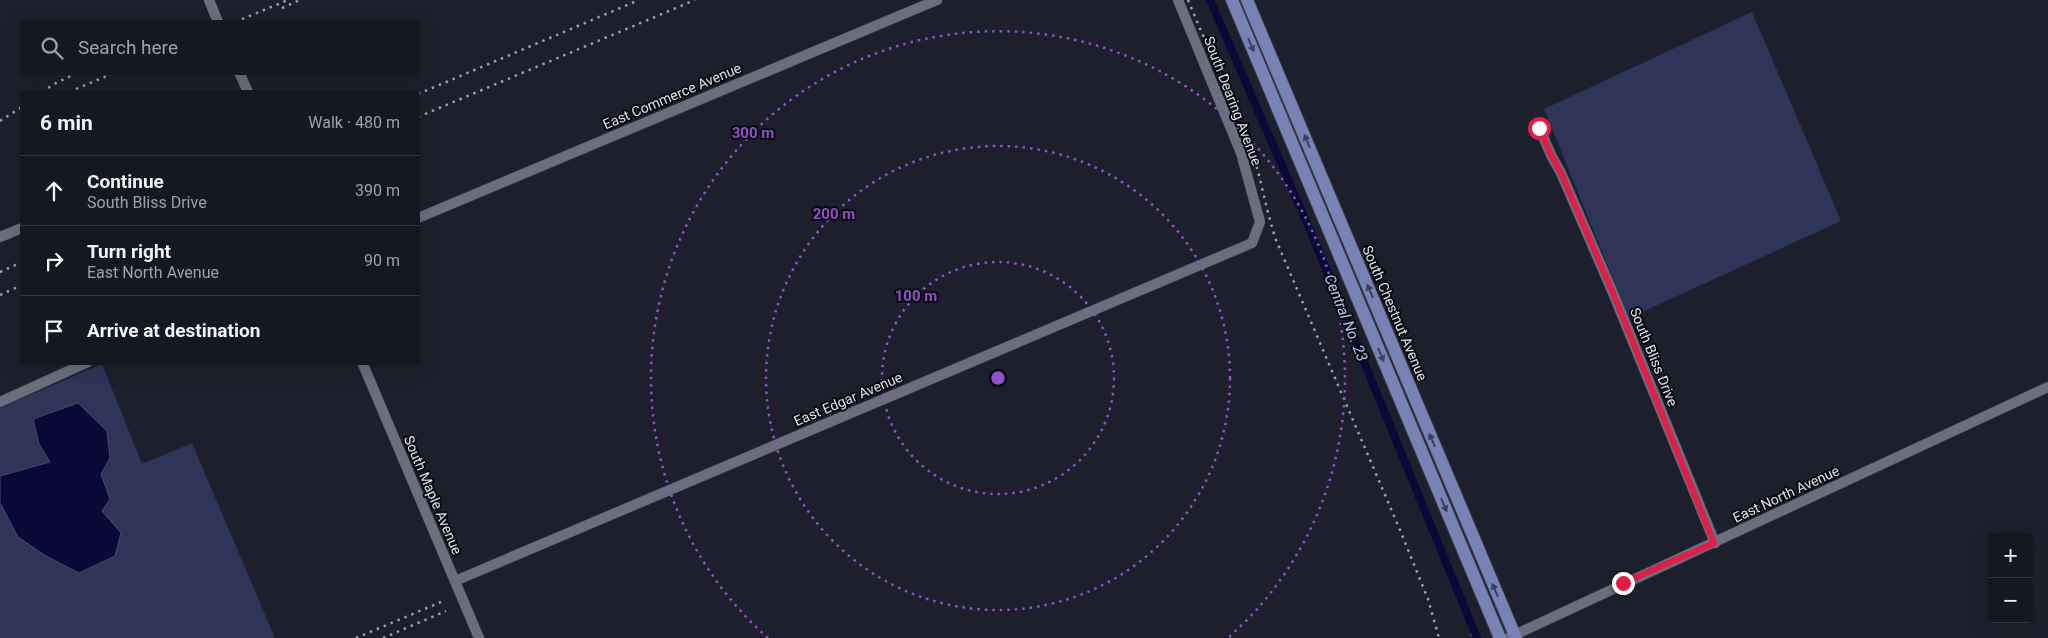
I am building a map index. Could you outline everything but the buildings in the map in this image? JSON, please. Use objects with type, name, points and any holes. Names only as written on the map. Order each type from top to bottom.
[{"type":"main road","name":"South Chestnut Avenue","points":[[1232,0],[1500,638]]},
{"type":"main road","name":"South Chestnut Avenue","points":[[1247,0],[1513,637]]},
{"type":"main road","points":[[1322,214],[1335,208]]},
{"type":"street","points":[[209,0],[217,20]]},
{"type":"street","name":"East Commerce Avenue","points":[[420,217],[936,0]]},
{"type":"street","name":"South Dearing Avenue","points":[[1178,0],[1241,153],[1260,222],[1252,243]]},
{"type":"street","points":[[240,75],[247,90]]},
{"type":"street","name":"South Bliss Drive","points":[[1539,128],[1561,173],[1613,293],[1714,543]]},
{"type":"street","points":[[0,237],[20,229]]},
{"type":"street","name":"East Edgar Avenue","points":[[455,581],[1252,243]]},
{"type":"street","points":[[0,402],[81,365]]},
{"type":"street","name":"South Maple Avenue","points":[[363,365],[479,638]]},
{"type":"street","name":"East North Avenue","points":[[1513,637],[1623,583],[1714,543],[2048,387]]},
{"type":"shaded area","points":[[1752,12],[1841,221],[1629,318],[1544,109]]},
{"type":"shaded area","points":[[102,365],[142,464],[192,443],[275,638],[0,638],[0,408]]},
{"type":"shaded area","points":[[78,403],[107,431],[110,458],[101,474],[110,499],[102,511],[121,533],[115,556],[79,573],[46,556],[18,537],[0,503],[0,476],[50,462],[39,444],[33,419]]},
{"type":"waterway","name":"Central No. 23","points":[[1210,0],[1310,230],[1477,638]]},
{"type":"waterway","name":"Central No. 23","points":[[1471,635],[1475,633]]},
{"type":"railway","points":[[240,20],[288,0]]},
{"type":"railway","points":[[282,8],[300,0]]},
{"type":"railway","points":[[420,93],[639,0]]},
{"type":"railway","points":[[420,116],[695,0]]},
{"type":"railway","points":[[1188,0],[1252,152],[1276,240],[1400,530],[1428,599],[1439,638]]},
{"type":"railway","points":[[45,90],[73,75]]},
{"type":"railway","points":[[74,90],[109,75]]},
{"type":"railway","points":[[0,121],[20,108]]},
{"type":"railway","points":[[0,272],[20,263]]},
{"type":"railway","points":[[0,295],[20,286]]},
{"type":"railway","points":[[356,638],[441,602]]},
{"type":"railway","points":[[383,638],[446,611]]},
{"type":"route","points":[[1539,128],[1561,173],[1613,293],[1714,543],[1623,583]]}]
